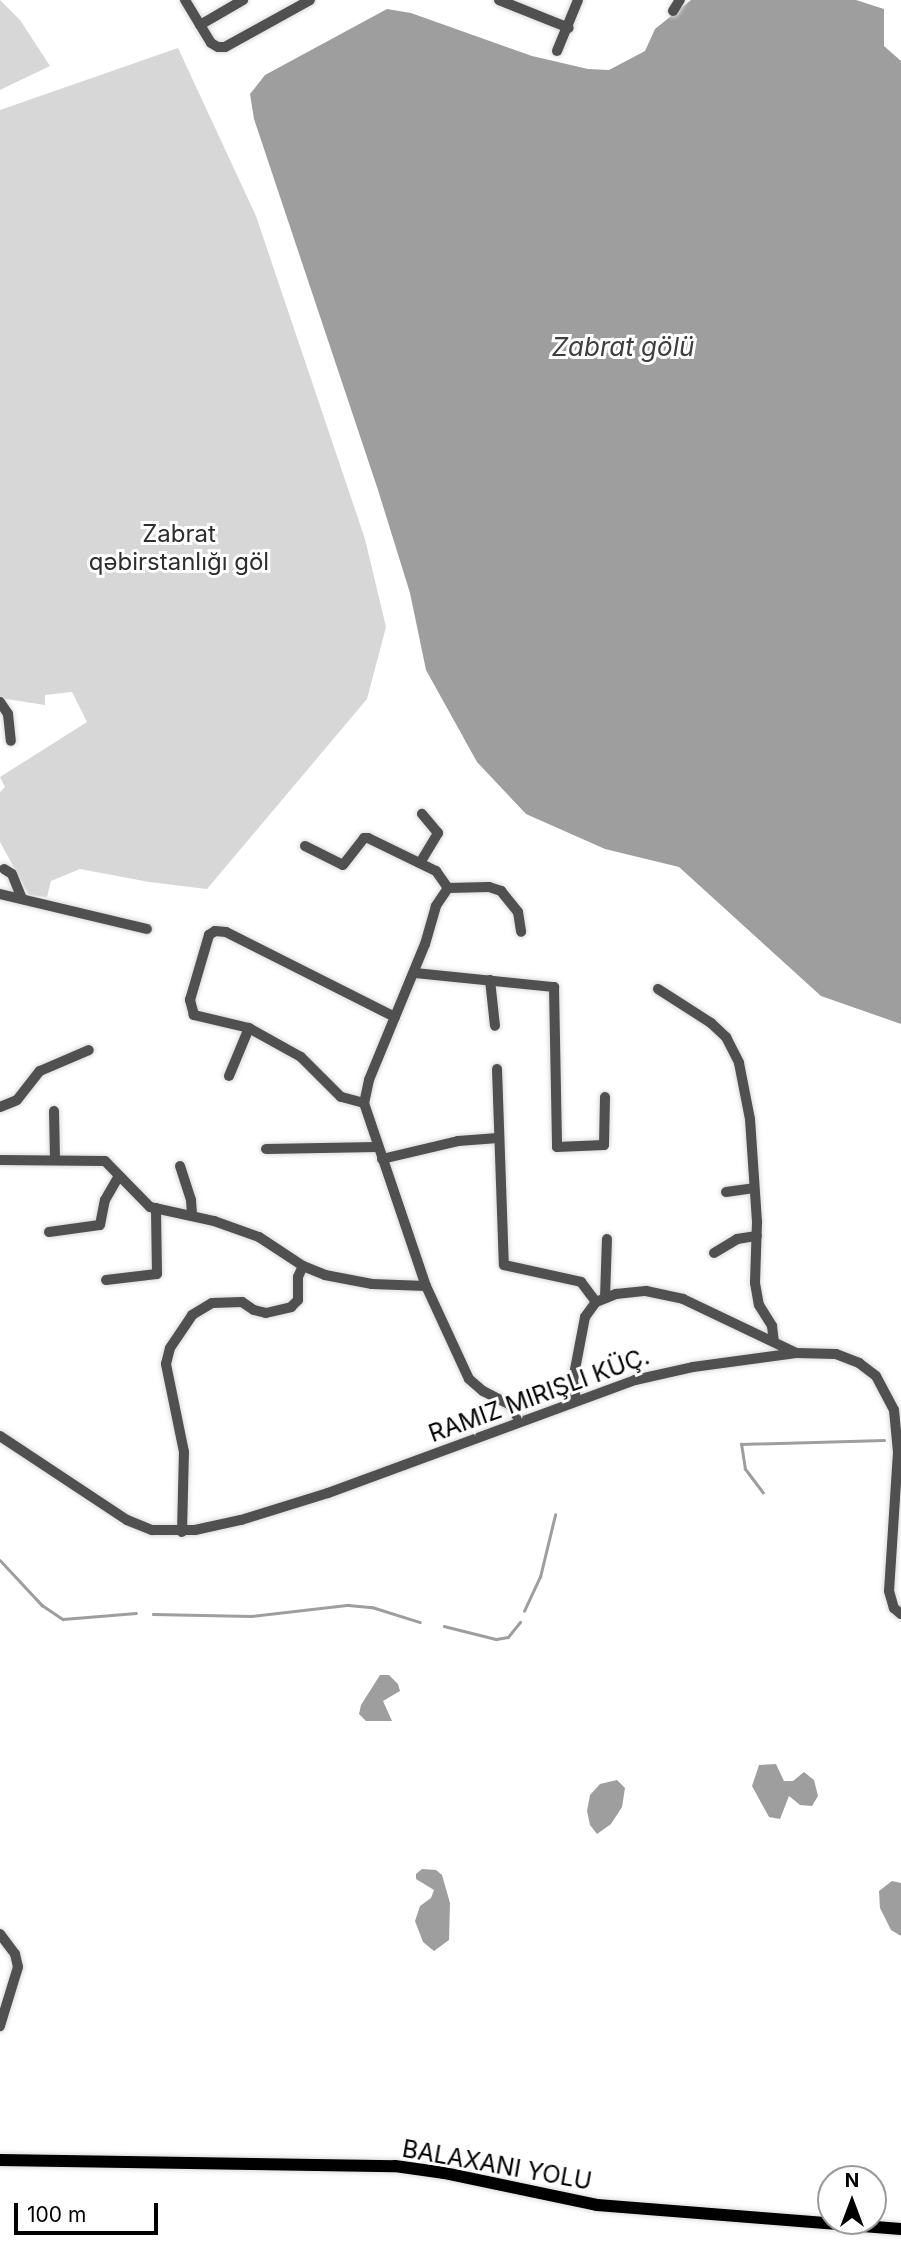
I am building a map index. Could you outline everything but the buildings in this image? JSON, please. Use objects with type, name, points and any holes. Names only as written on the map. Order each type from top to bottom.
[{"type":"main road","points":[[0,2160],[395,2166],[445,2173],[597,2205],[901,2230]]},
{"type":"street","points":[[185,0],[211,43],[225,47],[310,0]]},
{"type":"street","points":[[200,25],[243,0]]},
{"type":"street","points":[[499,0],[569,28]]},
{"type":"street","points":[[557,51],[569,28],[578,0]]},
{"type":"street","points":[[673,11],[680,0]]},
{"type":"street","points":[[0,702],[8,714],[11,741]]},
{"type":"street","points":[[420,863],[438,832],[422,814]]},
{"type":"street","points":[[305,846],[344,865],[364,838],[368,838],[436,871],[448,888]]},
{"type":"street","points":[[4,869],[12,874],[22,899]]},
{"type":"street","points":[[448,888],[496,888],[519,912],[521,932]]},
{"type":"street","points":[[448,888],[436,906],[415,973],[369,1080],[364,1103],[426,1286],[469,1380],[483,1391],[510,1405],[520,1421]]},
{"type":"street","points":[[0,894],[147,929]]},
{"type":"street","points":[[364,1103],[341,1097],[301,1057],[249,1028],[194,1015],[190,1000],[209,935],[215,931],[226,932],[396,1017]]},
{"type":"street","points":[[415,973],[554,987],[557,1147],[604,1145],[605,1097]]},
{"type":"street","points":[[490,980],[495,1026]]},
{"type":"street","points":[[658,989],[712,1023],[732,1048],[747,1096],[757,1236],[757,1296],[772,1326],[774,1342]]},
{"type":"street","points":[[229,1076],[249,1028]]},
{"type":"street","points":[[0,1107],[17,1100],[40,1071],[89,1050]]},
{"type":"street","points":[[498,1069],[498,1138],[504,1265],[581,1282],[600,1300]]},
{"type":"street","points":[[54,1111],[55,1159]]},
{"type":"street","points":[[382,1159],[458,1141],[498,1138]]},
{"type":"street","points":[[266,1149],[377,1147]]},
{"type":"street","points":[[0,1160],[105,1161],[112,1164],[119,1176],[143,1202],[259,1237],[303,1266],[348,1281],[426,1286]]},
{"type":"street","points":[[180,1166],[191,1200],[192,1216]]},
{"type":"street","points":[[49,1232],[100,1225],[105,1200],[119,1176]]},
{"type":"street","points":[[726,1192],[754,1188]]},
{"type":"street","points":[[107,1280],[157,1274],[156,1208]]},
{"type":"street","points":[[714,1253],[737,1240],[757,1236]]},
{"type":"street","points":[[600,1300],[607,1239]]},
{"type":"street","points":[[181,1532],[184,1452],[166,1364],[170,1348],[192,1315],[212,1303],[242,1302],[254,1310],[266,1313],[291,1307],[298,1300],[298,1277],[303,1266]]},
{"type":"street","points":[[576,1400],[573,1380],[585,1317],[600,1300],[632,1291],[670,1294],[796,1353]]},
{"type":"street","name":"RAMIZ MIRIŞLI KÜÇ.","points":[[0,1436],[127,1520],[152,1530],[181,1532],[241,1520],[328,1493],[576,1400],[668,1372],[796,1353],[827,1352],[859,1363],[876,1376],[891,1402],[898,1452],[889,1591],[894,1608],[901,1614]]},
{"type":"street","points":[[0,1934],[15,1954],[18,1967],[1,2021]]},
{"type":"green space","points":[[0,0],[20,20],[50,66],[0,90]]},
{"type":"green space","name":"Zabrat qəbirstanlığı göl","points":[[178,48],[256,216],[365,539],[386,627],[367,699],[207,889],[149,882],[80,869],[51,881],[47,897],[29,895],[0,842],[0,792],[5,787],[0,777],[87,722],[72,692],[45,695],[45,705],[0,698],[0,110]]},
{"type":"water","name":"Zabrat gölü","points":[[691,0],[856,0],[884,9],[884,46],[901,61],[901,1024],[821,996],[679,867],[605,849],[526,814],[477,762],[426,670],[410,593],[378,490],[254,119],[250,94],[265,75],[387,9],[411,13],[532,56],[588,69],[609,70],[645,51],[655,29]]},
{"type":"water","points":[[380,1675],[389,1675],[398,1684],[400,1691],[383,1701],[392,1721],[366,1721],[359,1714],[361,1705]]},
{"type":"water","points":[[776,1764],[784,1781],[793,1781],[804,1772],[814,1780],[818,1796],[812,1806],[800,1805],[789,1796],[780,1819],[769,1817],[752,1786],[759,1765]]},
{"type":"water","points":[[617,1780],[625,1788],[622,1807],[611,1824],[597,1834],[590,1825],[587,1811],[590,1795],[600,1784]]},
{"type":"water","points":[[422,1869],[436,1870],[442,1875],[450,1903],[449,1940],[434,1951],[423,1942],[415,1921],[420,1906],[431,1898],[434,1890],[416,1879],[416,1874]]},
{"type":"water","points":[[892,1881],[901,1883],[901,1936],[891,1930],[880,1908],[879,1891]]},
{"type":"waterway","points":[[763,1493],[745,1469],[741,1444],[884,1440]]},
{"type":"waterway","points":[[524,1611],[540,1577],[555,1515]]},
{"type":"waterway","points":[[0,1560],[42,1605],[63,1619],[136,1613]]},
{"type":"waterway","points":[[153,1614],[251,1616],[348,1605],[372,1607],[420,1622]]},
{"type":"waterway","points":[[444,1626],[496,1639],[508,1637],[520,1622]]}]
